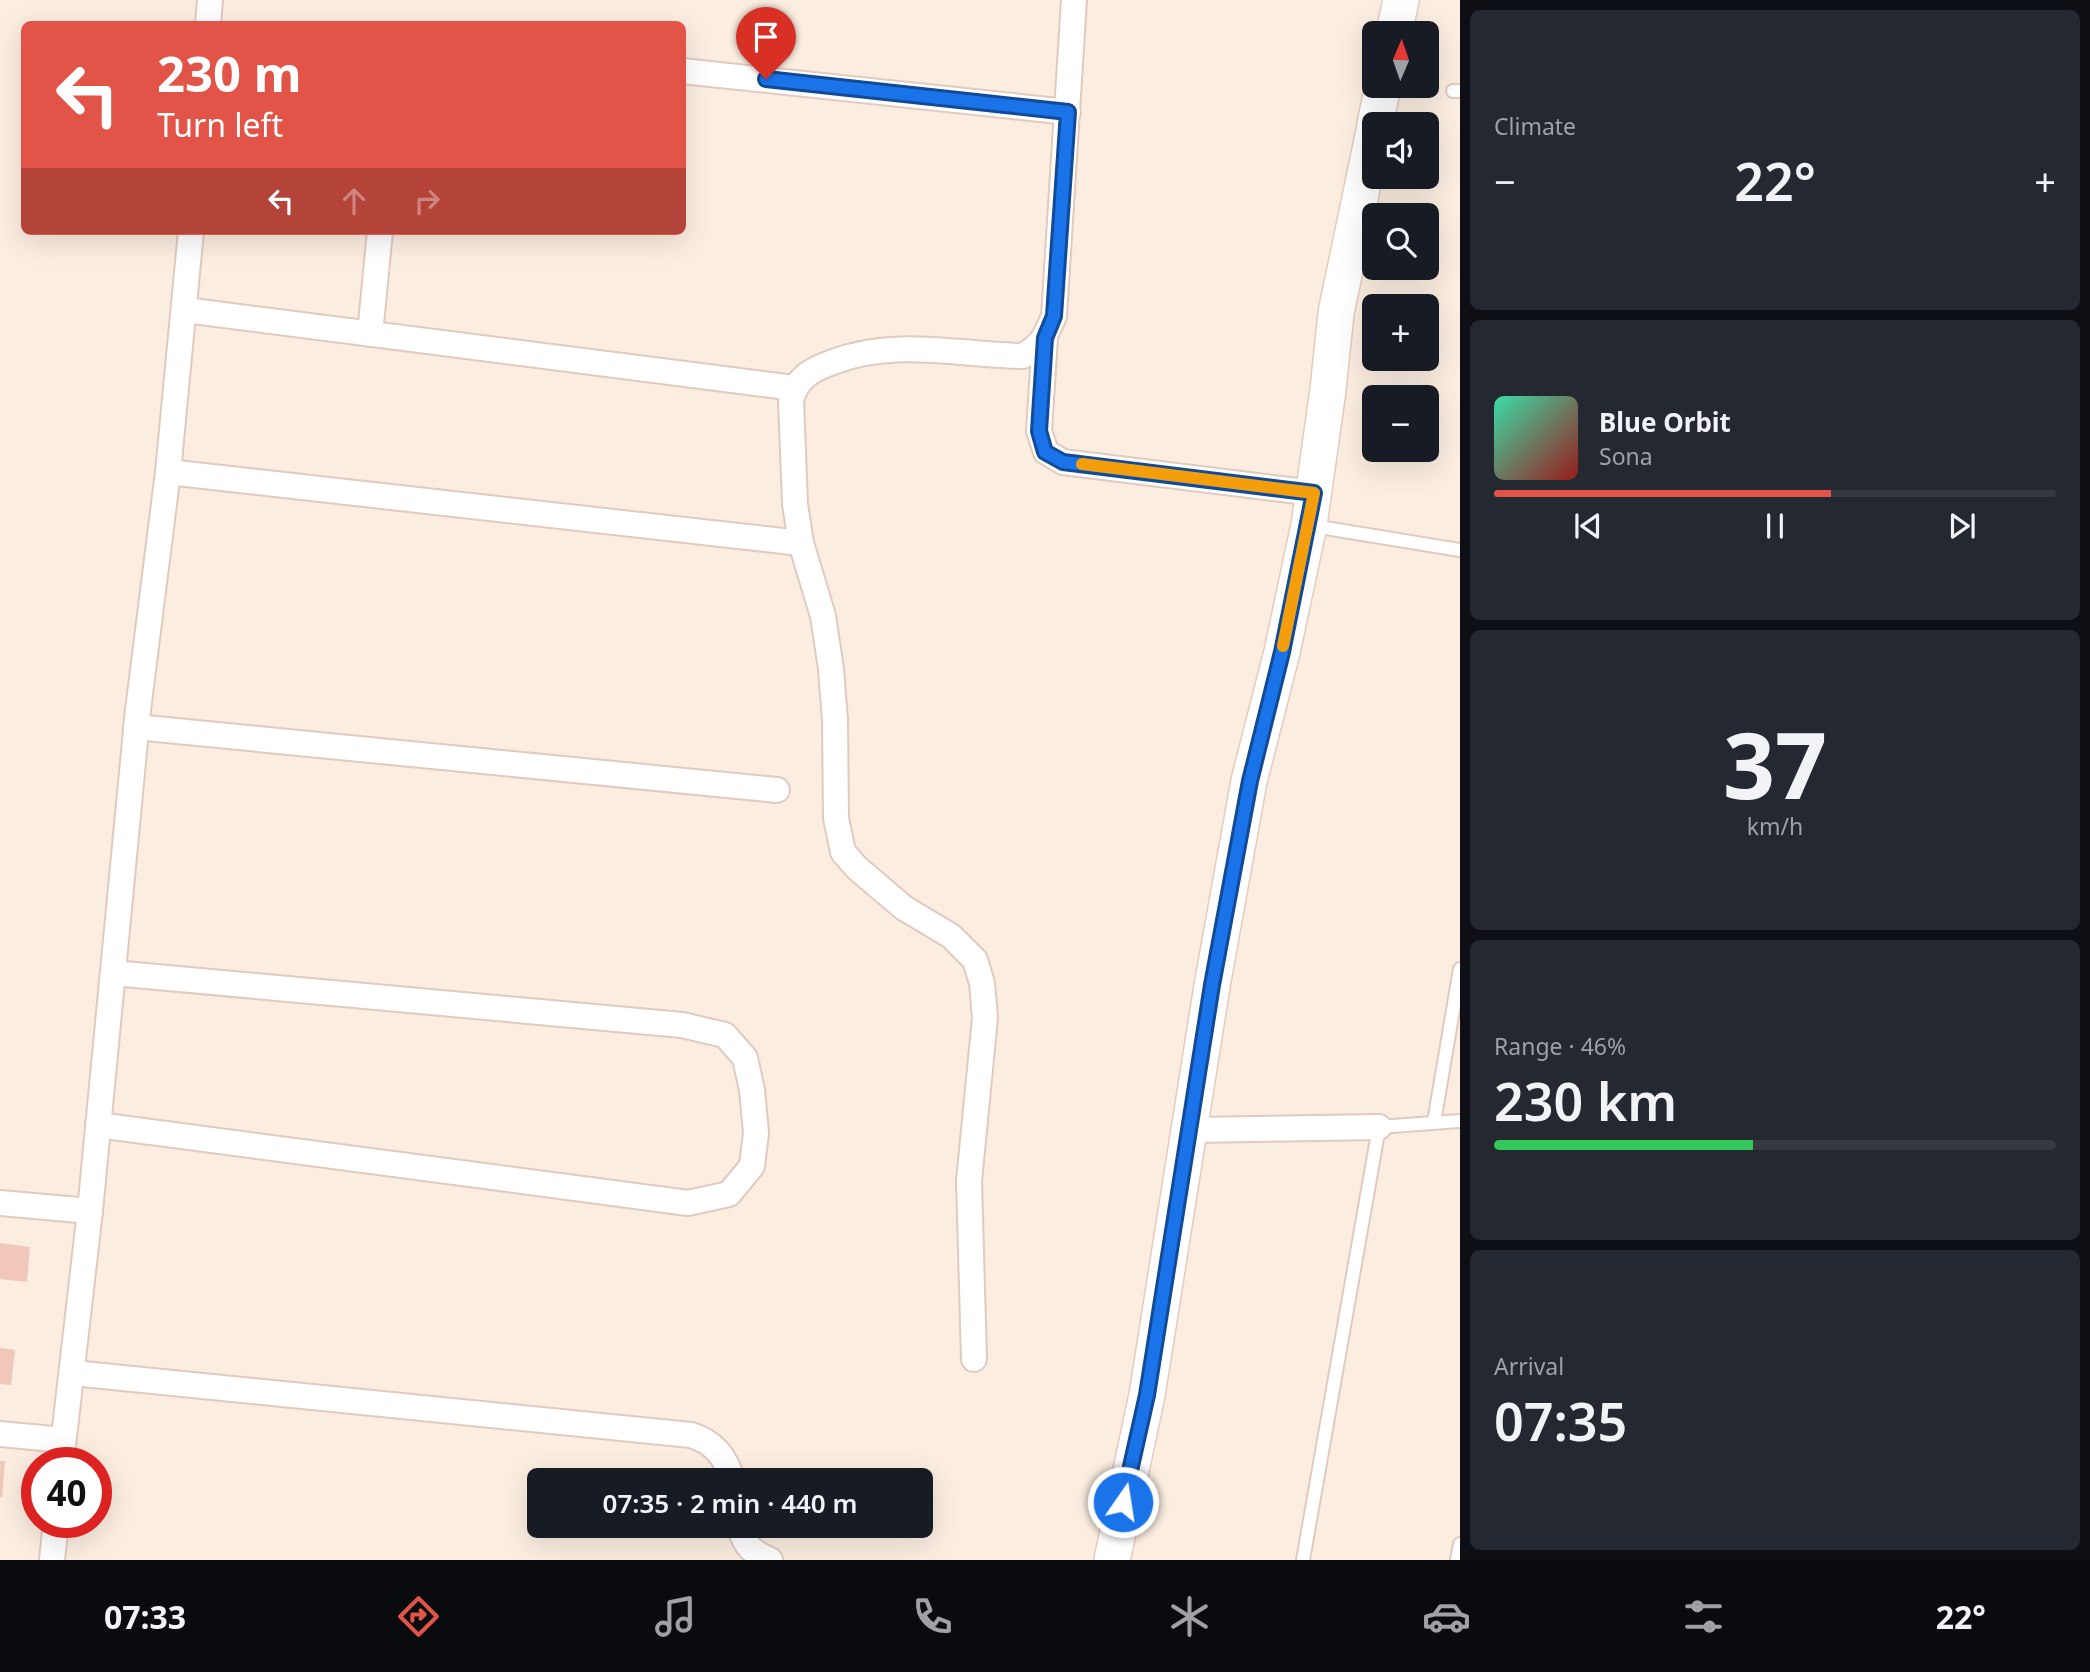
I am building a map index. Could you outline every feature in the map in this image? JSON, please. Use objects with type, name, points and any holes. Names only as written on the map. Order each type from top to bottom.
[{"type":"street","points":[[208,21],[210,0]]},
{"type":"street","points":[[1074,0],[1054,316],[1045,338],[1039,431],[1045,452],[1063,462],[1311,509]]},
{"type":"street","points":[[1397,21],[1401,0]]},
{"type":"street","points":[[686,71],[1068,112]]},
{"type":"street","points":[[1112,1560],[1147,1395],[1212,985],[1250,781],[1282,652],[1311,509],[1336,313],[1362,188]]},
{"type":"street","points":[[63,1447],[90,1211],[136,727],[169,472],[191,235]]},
{"type":"street","points":[[370,334],[380,235]]},
{"type":"street","points":[[185,310],[794,388]]},
{"type":"street","points":[[974,1359],[969,1181],[985,1018],[982,983],[975,960],[951,936],[904,908],[857,868],[843,852],[836,818],[835,720],[831,669],[823,616],[802,543],[795,504],[791,418],[794,388],[813,369],[844,358],[877,349],[911,348],[1023,356],[1045,338]]},
{"type":"street","points":[[169,472],[802,543]]},
{"type":"street","points":[[136,727],[777,790]]},
{"type":"street","points":[[98,1125],[688,1203],[729,1194],[752,1166],[756,1133],[752,1090],[745,1058],[726,1035],[682,1025],[113,973]]},
{"type":"street","points":[[1190,1130],[1379,1127]]},
{"type":"street","points":[[0,1203],[90,1211]]},
{"type":"street","points":[[73,1373],[691,1436],[707,1440],[716,1448],[726,1468]]},
{"type":"street","points":[[0,1434],[45,1447]]},
{"type":"street","points":[[52,1560],[54,1538]]},
{"type":"street","points":[[743,1538],[749,1550],[770,1560]]},
{"type":"lane","points":[[1311,509],[1460,550]]},
{"type":"lane","points":[[1434,1122],[1460,969]]},
{"type":"lane","points":[[1303,1560],[1379,1127],[1460,1121]]},
{"type":"lane","points":[[1457,1560],[1460,1544]]},
{"type":"building","points":[[0,1243],[30,1247],[27,1282],[0,1279]]},
{"type":"building","points":[[0,1348],[15,1350],[11,1385],[0,1384]]},
{"type":"building","points":[[0,1461],[5,1461],[2,1497],[0,1497]]},
{"type":"slow traffic","points":[[1082,464],[1314,493],[1283,646]]},
{"type":"route","points":[[766,79],[1068,112],[1054,316],[1045,338],[1039,431],[1045,452],[1063,462],[1314,493],[1282,652],[1250,781],[1212,985],[1147,1395],[1123,1502]]}]
